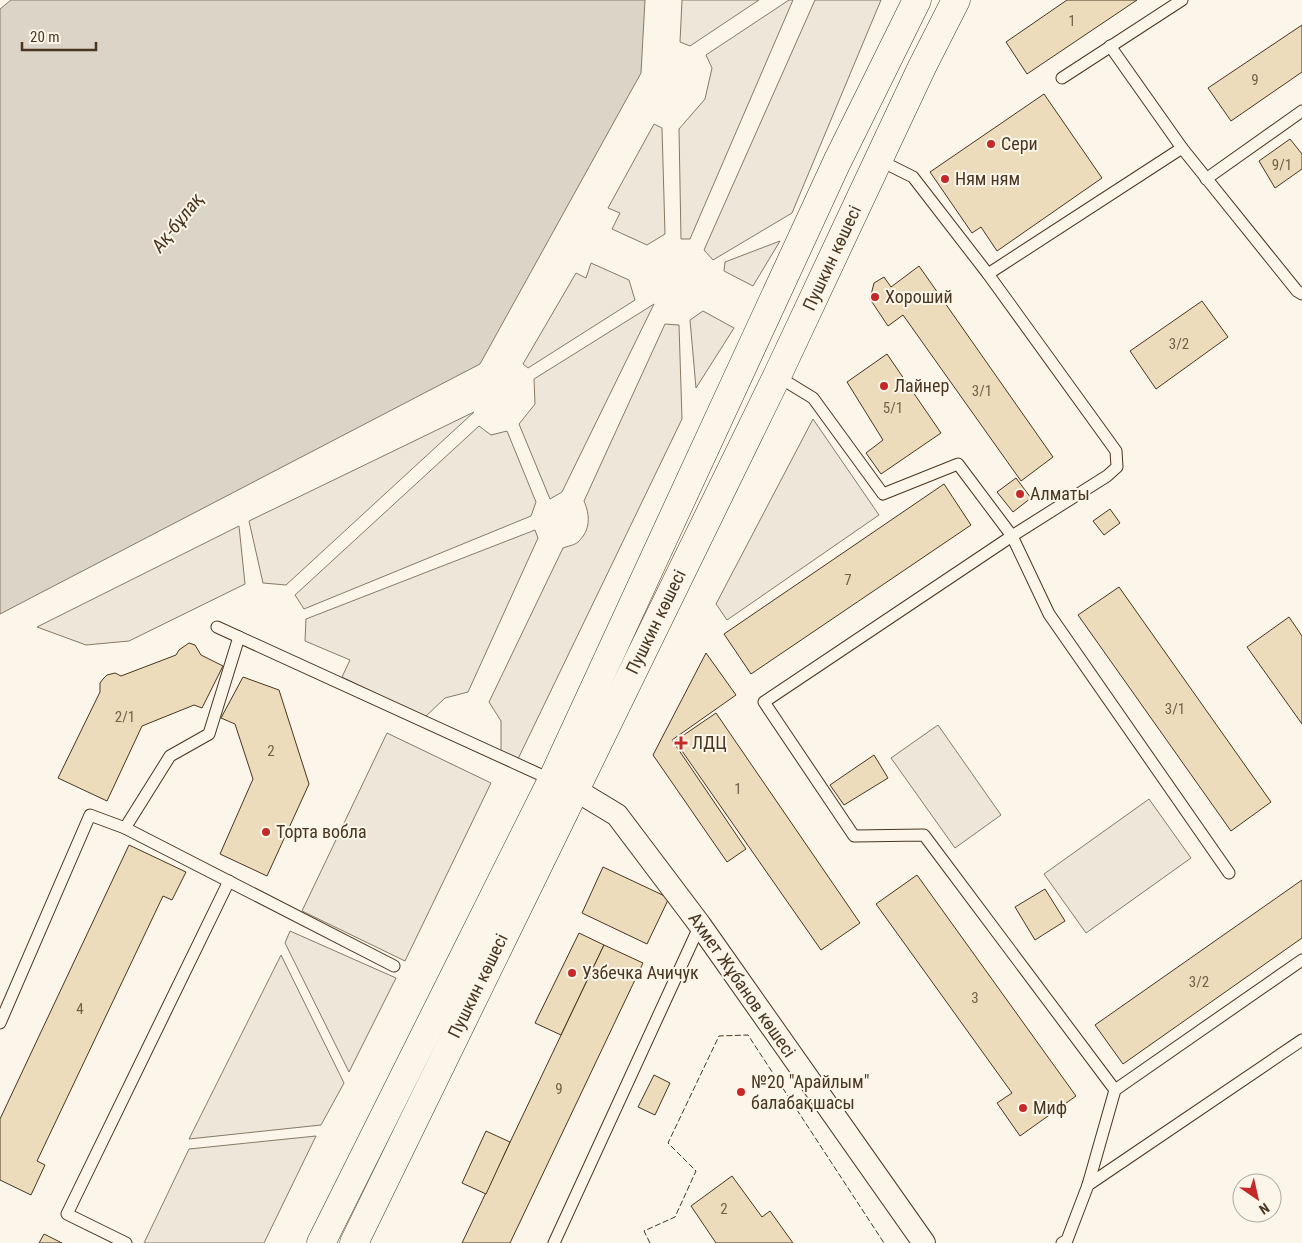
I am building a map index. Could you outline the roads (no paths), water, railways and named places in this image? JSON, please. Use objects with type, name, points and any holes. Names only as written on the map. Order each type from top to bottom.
[{"type":"main road","name":"Пушкин көшесі","points":[[354,1243],[563,785],[829,180],[917,0]]},
{"type":"main road","name":"Пушкин көшесі","points":[[320,1243],[563,785],[776,376],[922,67],[956,0]]},
{"type":"street","name":"Ахмет Жұбанов көшесі","points":[[563,785],[618,815],[700,925],[924,1243]]},
{"type":"lane","points":[[1062,78],[1182,0]]},
{"type":"lane","points":[[1110,46],[1182,148],[1297,291],[1302,294]]},
{"type":"lane","points":[[1206,179],[1302,111]]},
{"type":"lane","points":[[988,274],[1182,148]]},
{"type":"lane","points":[[879,160],[913,176],[988,274],[1116,451],[1117,467],[1107,476],[1012,536],[764,702],[854,836],[924,835],[1115,1090]]},
{"type":"lane","points":[[776,376],[813,398],[883,494],[958,464],[1012,536],[1049,614],[1229,873]]},
{"type":"lane","points":[[217,627],[563,785]]},
{"type":"lane","points":[[125,828],[170,756],[209,734],[239,637]]},
{"type":"lane","points":[[0,1023],[90,815],[125,828],[394,966]]},
{"type":"lane","points":[[126,1243],[67,1214],[229,881]]},
{"type":"lane","points":[[554,1243],[700,925]]},
{"type":"lane","points":[[1062,1243],[1067,1240],[1088,1185],[1115,1090],[1302,960]]},
{"type":"lane","points":[[1088,1185],[1302,1040]]},
{"type":"water","name":"Ақ-бұлақ","points":[[11,0],[645,0],[641,73],[480,364],[0,614],[0,9]]},
{"type":"place","name":"Сери","points":[[991,144]]},
{"type":"place","name":"Ням ням","points":[[945,179]]},
{"type":"place","name":"Хороший","points":[[875,297]]},
{"type":"place","name":"Лайнер","points":[[884,386]]},
{"type":"place","name":"Алматы","points":[[1020,494]]},
{"type":"place","name":"ЛДЦ","points":[[681,743]]},
{"type":"place","name":"Торта вобла","points":[[266,832]]},
{"type":"place","name":"Узбечка Ачичук","points":[[572,973]]},
{"type":"place","name":"№20 \"Арайлым\" балабақшасы","points":[[741,1092]]},
{"type":"place","name":"Миф","points":[[1023,1108]]}]
